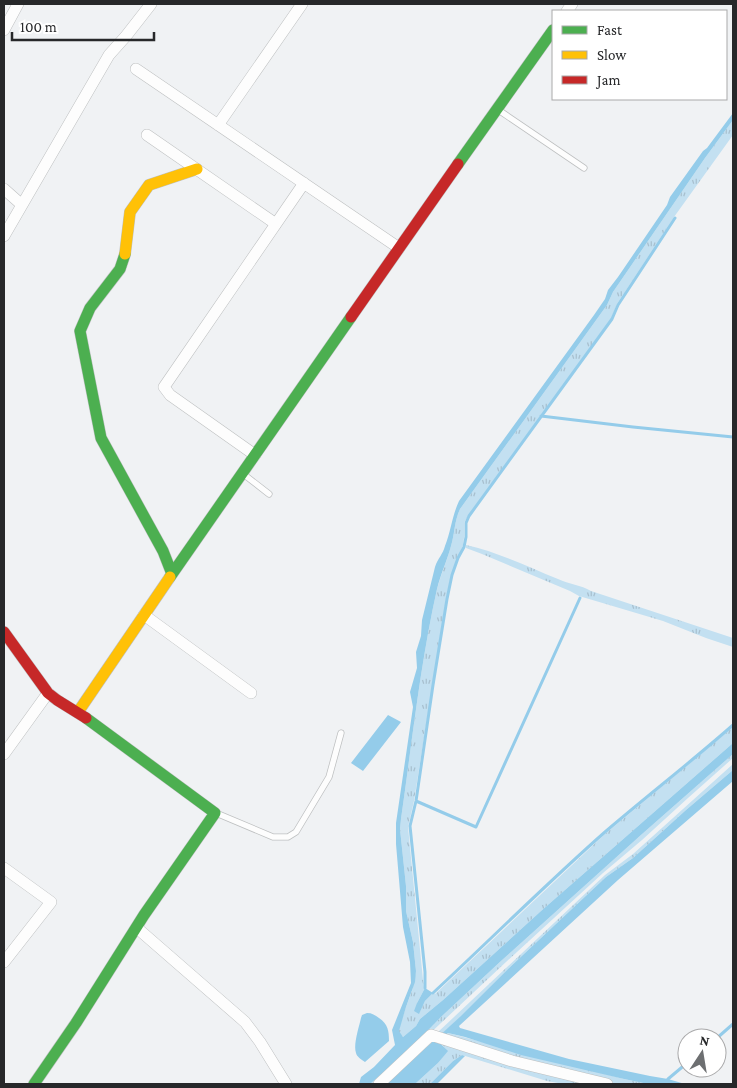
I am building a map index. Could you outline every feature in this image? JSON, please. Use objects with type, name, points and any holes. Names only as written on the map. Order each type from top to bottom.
[{"type":"street","points":[[4,30],[18,4]]},
{"type":"street","points":[[4,236],[109,56],[151,4]]},
{"type":"street","points":[[218,125],[302,4]]},
{"type":"street","points":[[78,712],[399,248],[552,31]]},
{"type":"street","points":[[136,70],[399,248]]},
{"type":"street","points":[[147,135],[276,224]]},
{"type":"street","points":[[172,574],[163,551],[101,438],[80,331],[90,308],[120,269],[125,252],[130,212],[149,185],[197,169]]},
{"type":"street","points":[[255,455],[170,394],[164,387],[304,183]]},
{"type":"street","points":[[4,189],[22,205]]},
{"type":"street","points":[[144,615],[251,693]]},
{"type":"street","points":[[4,632],[48,693],[78,712],[215,812],[34,1084]]},
{"type":"street","points":[[4,754],[8,741],[48,693]]},
{"type":"street","points":[[4,868],[50,902],[4,962]]},
{"type":"street","points":[[137,928],[246,1022],[286,1084]]},
{"type":"street","points":[[379,1084],[431,1035],[512,1061],[607,1084]]},
{"type":"lane","points":[[497,109],[584,168]]},
{"type":"lane","points":[[242,474],[269,494]]},
{"type":"lane","points":[[215,812],[273,837],[288,837],[296,832],[329,777],[341,733]]},
{"type":"green space","points":[[733,120],[733,135],[674,217],[617,304],[611,319],[464,523],[463,545],[451,576],[446,599],[414,801],[408,827],[424,990],[417,1003],[419,1013],[425,1001],[433,993],[435,994],[605,834],[733,727],[733,743],[541,911],[420,1019],[416,1026],[403,1037],[398,1031],[412,991],[416,971],[413,942],[406,911],[406,886],[400,829],[401,819],[431,618],[458,514],[607,305],[613,292]]},
{"type":"green space","points":[[466,545],[501,556],[562,581],[733,638],[733,647],[663,621],[579,596],[466,548]]},
{"type":"green space","points":[[733,754],[733,758],[603,873],[376,1084],[370,1084],[403,1056],[442,1016],[501,961]]},
{"type":"green space","points":[[733,764],[733,770],[633,858],[606,877],[439,1036],[437,1033],[605,875],[633,854]]},
{"type":"green space","points":[[448,1033],[648,1084],[613,1084],[561,1072],[443,1037]]},
{"type":"green space","points":[[442,1044],[595,1084],[563,1084],[547,1081],[462,1055],[453,1061],[430,1084],[415,1084],[438,1063],[447,1051]]},
{"type":"water","points":[[733,113],[733,120],[613,292],[607,305],[458,514],[431,618],[401,819],[400,829],[406,886],[406,911],[413,942],[416,971],[415,982],[399,1031],[403,1037],[416,1026],[420,1019],[541,911],[733,743],[733,754],[501,961],[442,1016],[403,1056],[370,1084],[359,1084],[361,1077],[374,1067],[395,1045],[392,1030],[411,983],[410,962],[403,927],[396,823],[413,707],[410,692],[417,668],[416,652],[421,636],[422,620],[435,567],[444,549],[459,501],[594,315],[605,299],[608,290],[667,205],[670,197]]},
{"type":"water","points":[[388,715],[401,722],[363,771],[351,763]]},
{"type":"water","points":[[733,770],[733,781],[618,880],[459,1026],[460,1028],[569,1059],[685,1084],[648,1084],[521,1055],[448,1033],[443,1037],[439,1036],[606,877],[633,858]]},
{"type":"water","points":[[425,988],[433,993],[425,1001],[419,1014],[414,1011]]},
{"type":"water","points":[[367,1013],[375,1015],[386,1025],[389,1041],[365,1062],[359,1058],[355,1045],[362,1015]]},
{"type":"water","points":[[433,1041],[441,1044],[448,1051],[438,1063],[415,1084],[386,1084]]},
{"type":"water","points":[[462,1055],[465,1056],[437,1084],[430,1084],[453,1061]]},
{"type":"waterway","points":[[425,988],[410,826],[416,801],[447,599],[452,575],[464,547],[466,523],[469,516],[612,319],[618,305],[675,218]]},
{"type":"waterway","points":[[541,416],[733,437]]},
{"type":"waterway","points":[[416,801],[476,827],[580,598]]},
{"type":"waterway","points":[[433,993],[605,832],[733,725]]},
{"type":"waterway","points":[[727,1029],[733,1024]]},
{"type":"waterway","points":[[668,1079],[677,1071]]},
{"type":"traffic: fast","points":[[458,164],[552,31]]},
{"type":"traffic: fast","points":[[125,254],[120,269],[90,308],[80,331],[101,438],[163,551],[172,574]]},
{"type":"traffic: fast","points":[[170,577],[351,317]]},
{"type":"traffic: fast","points":[[34,1084],[76,1023],[144,915],[215,813],[86,718]]},
{"type":"traffic: slow","points":[[125,254],[130,212],[149,185],[197,169]]},
{"type":"traffic: slow","points":[[78,712],[170,577]]},
{"type":"traffic: jam","points":[[351,317],[458,164]]},
{"type":"traffic: jam","points":[[4,632],[48,693],[86,718]]}]
